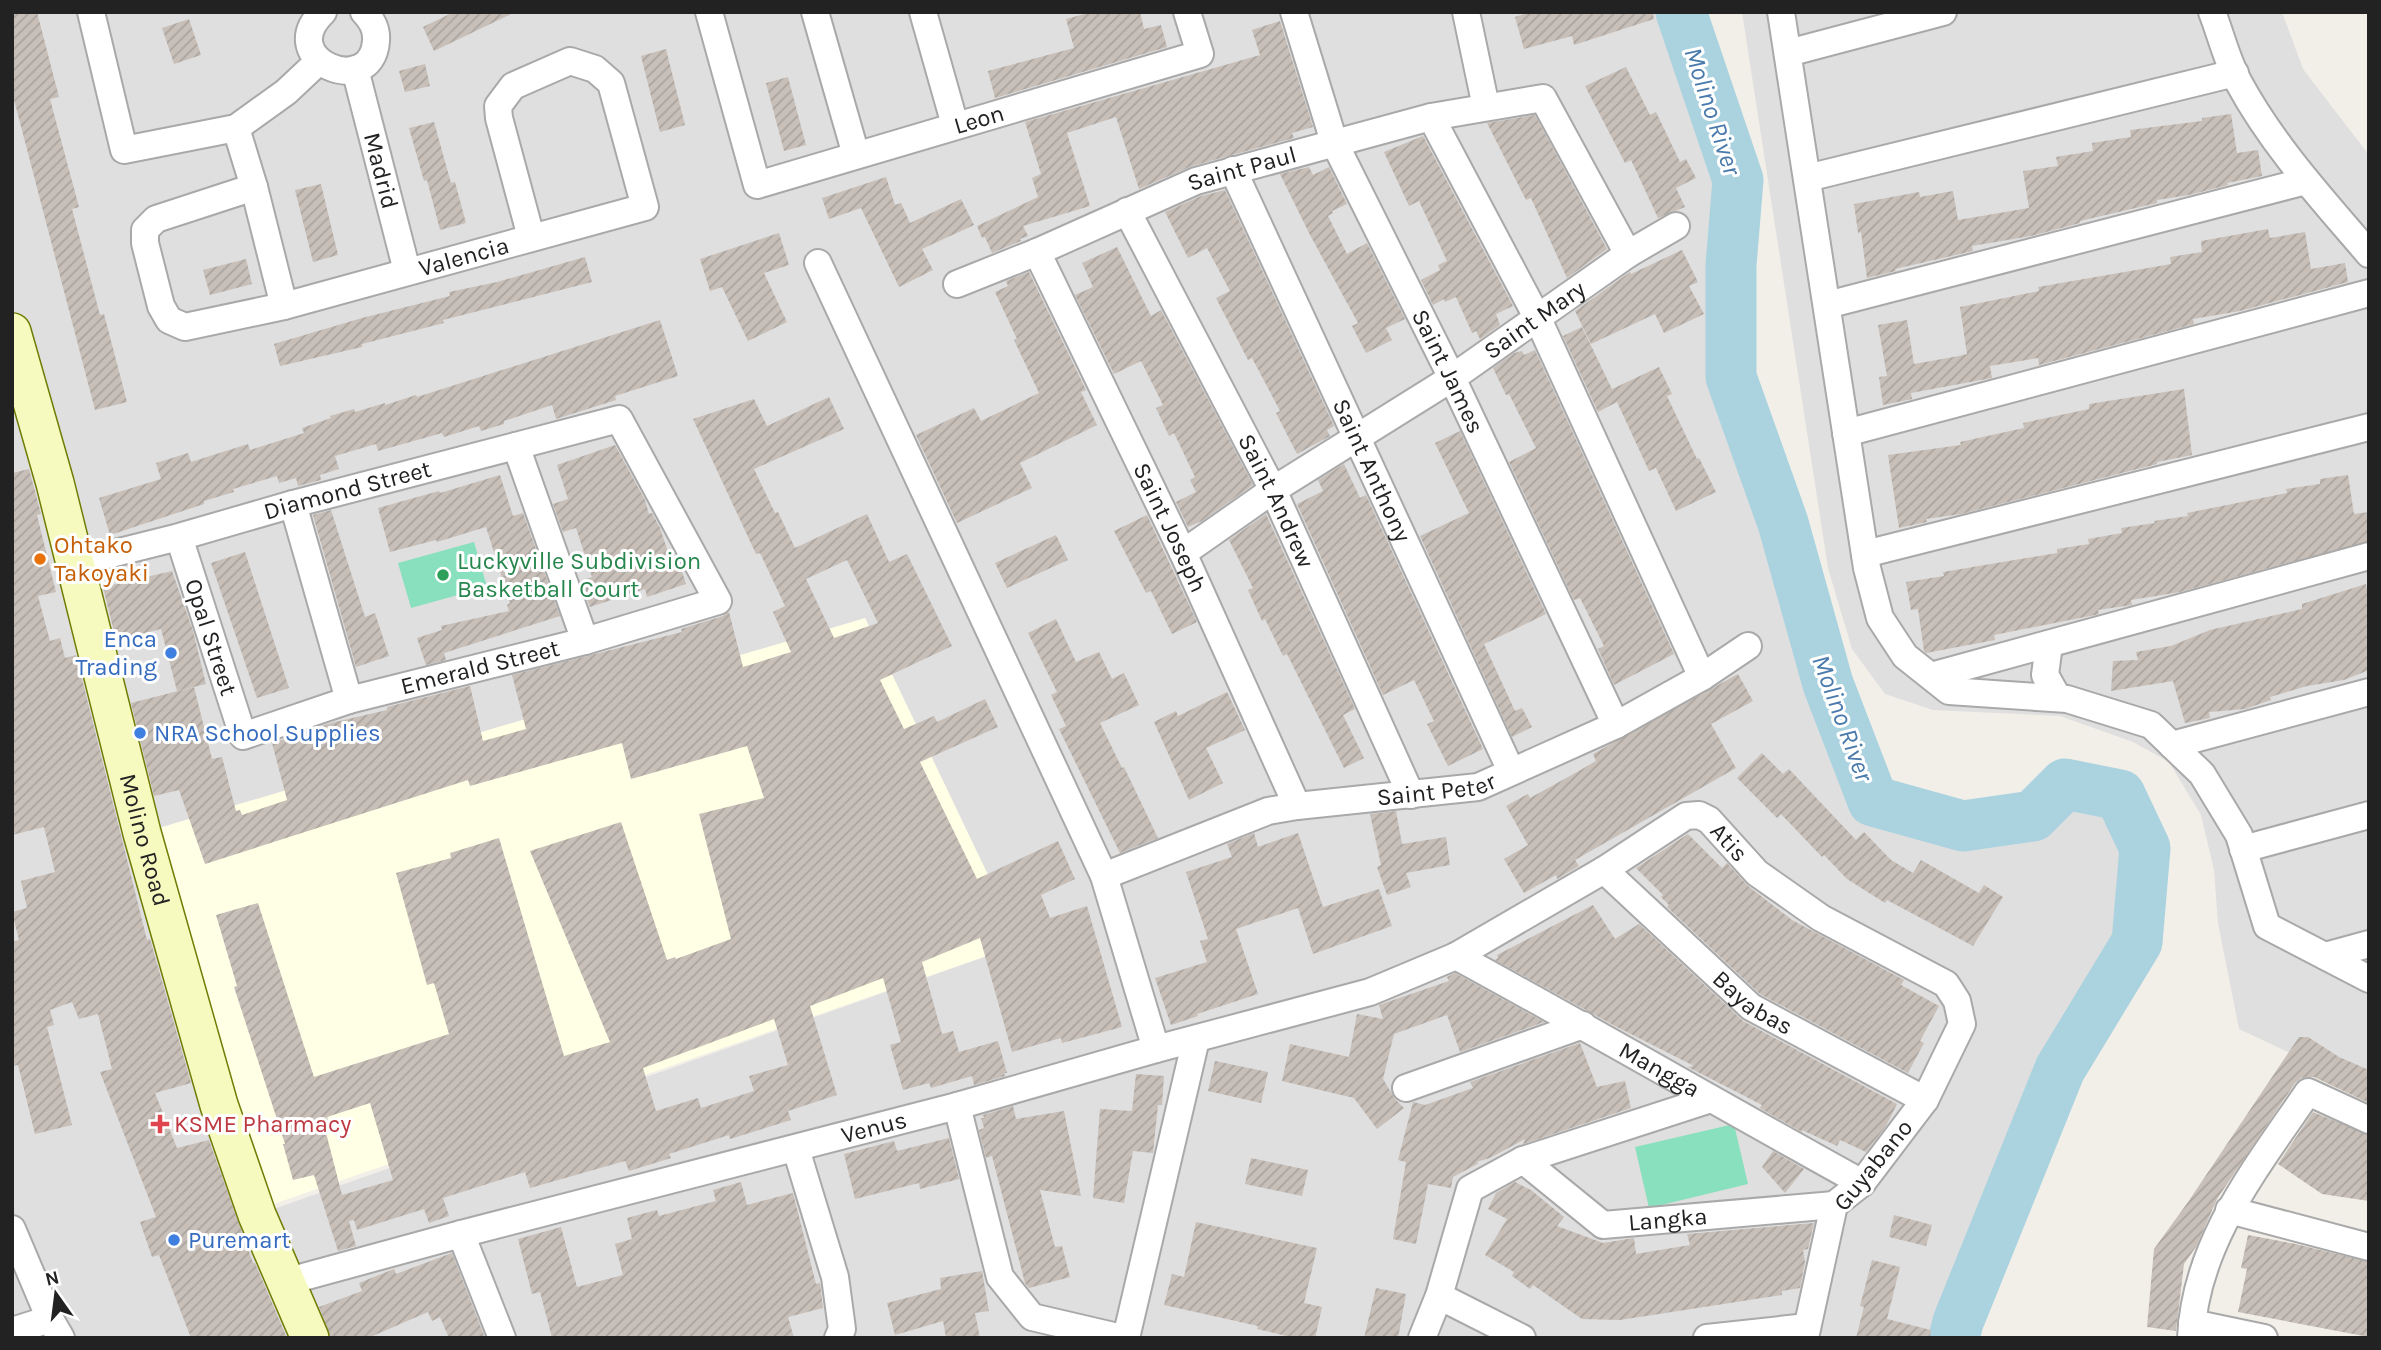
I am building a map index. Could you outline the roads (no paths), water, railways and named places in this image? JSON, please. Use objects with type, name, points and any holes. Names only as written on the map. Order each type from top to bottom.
[{"type":"main road","name":"Molino Road","points":[[12,332],[75,563],[142,833],[219,1105],[257,1215],[310,1338]]},
{"type":"street","points":[[323,12],[312,26],[310,36],[313,54],[335,71],[355,69],[365,64],[372,55],[376,45],[376,16]]},
{"type":"street","name":"Leon","points":[[709,12],[757,185],[1200,54],[1188,12]]},
{"type":"street","points":[[815,12],[856,155]]},
{"type":"street","points":[[923,12],[955,125]]},
{"type":"street","name":"Saint James","points":[[1294,12],[1334,142],[1452,378],[1616,724]]},
{"type":"street","points":[[1466,12],[1486,107]]},
{"type":"street","points":[[1782,12],[1865,554],[1880,618],[1905,656],[1949,691],[2067,698],[2151,725],[2202,774],[2239,835],[2267,926],[2369,979]]},
{"type":"street","points":[[1788,53],[1943,12]]},
{"type":"street","points":[[2212,12],[2235,73],[2265,125],[2306,181],[2369,254]]},
{"type":"street","points":[[101,16],[124,150],[236,128],[286,92],[319,61]]},
{"type":"street","name":"Valencia","points":[[254,187],[156,219],[145,230],[145,243],[161,306],[169,320],[185,327],[284,306],[645,207],[611,83],[595,69],[570,61],[513,86],[498,106],[531,237]]},
{"type":"street","name":"Madrid","points":[[355,69],[407,271]]},
{"type":"street","points":[[1807,178],[2235,73]]},
{"type":"street","name":"Saint Paul","points":[[957,284],[1037,252],[1196,181],[1431,117],[1543,98],[1628,254]]},
{"type":"street","points":[[1431,117],[1538,319],[1702,677]]},
{"type":"street","points":[[236,128],[284,306]]},
{"type":"street","name":"Saint Anthony","points":[[1233,170],[1511,771]]},
{"type":"street","points":[[1827,305],[2306,181]]},
{"type":"street","name":"Saint Andrew","points":[[1127,211],[1273,490],[1410,795]]},
{"type":"street","name":"Saint Mary","points":[[1183,553],[1273,490],[1452,378],[1628,254],[1676,226]]},
{"type":"street","name":"Saint Joseph","points":[[1037,252],[1183,553],[1297,806]]},
{"type":"street","points":[[818,262],[1104,876],[1156,1049]]},
{"type":"street","points":[[1846,433],[2369,293]]},
{"type":"street","name":"Diamond Street","points":[[75,563],[619,419],[719,601]]},
{"type":"street","points":[[1865,554],[2369,427]]},
{"type":"street","points":[[516,446],[585,641]]},
{"type":"street","points":[[293,504],[349,700]]},
{"type":"street","name":"Opal Street","points":[[179,537],[243,736]]},
{"type":"street","points":[[1931,676],[2369,556]]},
{"type":"street","name":"Emerald Street","points":[[243,736],[349,700],[585,641],[719,601]]},
{"type":"street","points":[[2049,644],[2045,675],[2059,698]]},
{"type":"street","name":"Saint Peter","points":[[1104,876],[1268,811],[1478,787],[1616,724],[1702,677],[1748,646]]},
{"type":"street","points":[[2172,745],[2369,692]]},
{"type":"street","name":"Atis","points":[[1456,956],[1604,870],[1686,816],[1699,815],[1709,820],[1757,873],[1821,918],[1946,984],[1957,1001]]},
{"type":"street","points":[[2243,849],[2369,815]]},
{"type":"street","name":"Bayabas","points":[[1604,870],[1751,1007],[1925,1100]]},
{"type":"street","points":[[2325,956],[2369,944]]},
{"type":"street","name":"Venus","points":[[285,1282],[957,1106],[1370,992],[1456,956]]},
{"type":"street","name":"Mangga","points":[[1456,956],[1862,1183]]},
{"type":"street","name":"Guyabano","points":[[1806,1332],[1834,1205],[1862,1183],[1925,1100],[1962,1024],[1957,1001]]},
{"type":"street","points":[[1406,1088],[1583,1025]]},
{"type":"street","points":[[957,1106],[1000,1277],[1032,1317],[1124,1338],[1196,1039]]},
{"type":"street","points":[[2264,1338],[2192,1330],[2208,1255],[2229,1210],[2308,1092],[2369,1120]]},
{"type":"street","points":[[1422,1338],[1439,1296],[1470,1189],[1523,1160],[1711,1099]]},
{"type":"street","points":[[796,1149],[835,1277],[842,1329],[838,1338]]},
{"type":"street","name":"Langka","points":[[1523,1160],[1603,1225],[1834,1205]]},
{"type":"street","points":[[2229,1210],[2369,1247]]},
{"type":"street","points":[[12,1229],[55,1329],[12,1331]]},
{"type":"street","points":[[461,1234],[502,1338]]},
{"type":"street","points":[[1439,1296],[1522,1338]]},
{"type":"street","points":[[1707,1338],[1806,1332]]},
{"type":"waterway","name":"Molino River","points":[[1681,12],[1738,180],[1731,265],[1731,377],[1783,523],[1828,684],[1873,801],[1963,826],[2033,816],[2065,784],[2120,795],[2145,848],[2137,942],[2060,1069],[1958,1322],[1954,1338]]},
{"type":"place","name":"Ohtako Takoyaki","points":[[40,559]]},
{"type":"place","name":"Luckyville Subdivision Basketball Court","points":[[443,575]]},
{"type":"place","name":"Enca Trading","points":[[171,653]]},
{"type":"place","name":"NRA School Supplies","points":[[140,733]]},
{"type":"place","name":"KSME Pharmacy","points":[[160,1124]]},
{"type":"place","name":"Puremart","points":[[174,1240]]}]
